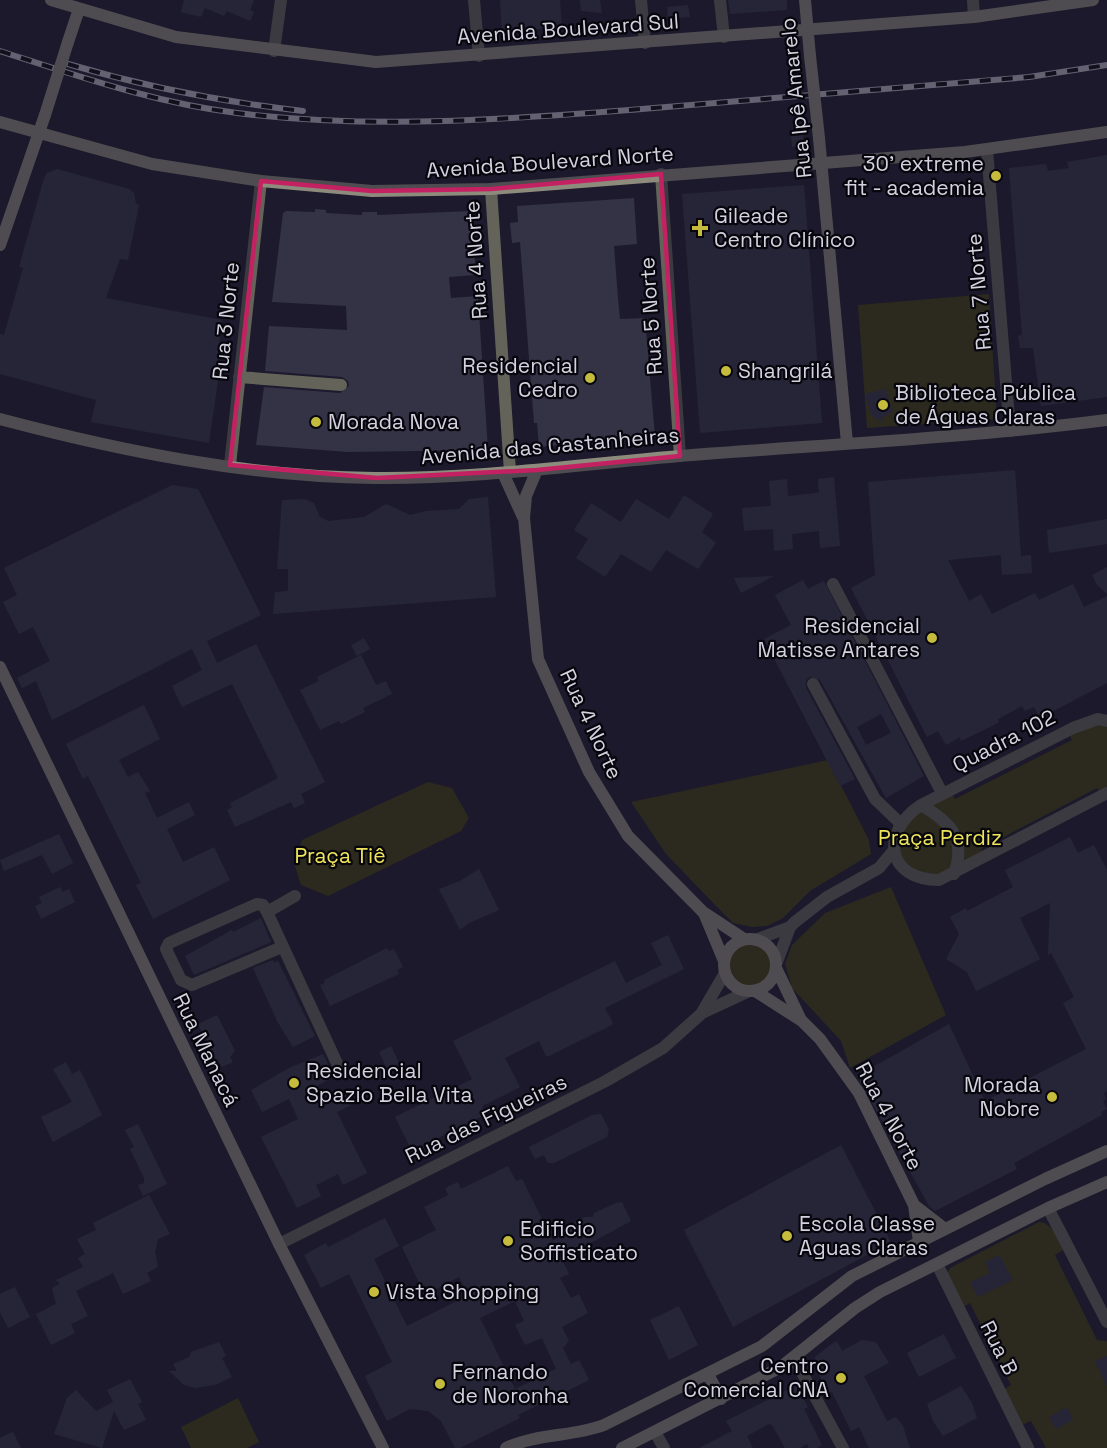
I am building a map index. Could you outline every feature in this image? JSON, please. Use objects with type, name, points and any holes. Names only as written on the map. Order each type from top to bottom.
[{"type":"street","name":"Avenida Boulevard Sul","points":[[51,0],[80,4],[176,37],[376,62],[645,44],[975,17],[1093,0]]},
{"type":"street","points":[[274,51],[281,0]]},
{"type":"street","points":[[474,0],[479,56]]},
{"type":"street","points":[[641,0],[645,44]]},
{"type":"street","points":[[720,0],[724,37]]},
{"type":"street","name":"Rua Ipê Amarelo","points":[[806,0],[848,443]]},
{"type":"street","points":[[973,0],[975,17]]},
{"type":"street","points":[[0,245],[39,134],[80,4]]},
{"type":"street","name":"Avenida Boulevard Norte","points":[[0,122],[152,164],[261,181],[372,191],[491,189],[661,174],[822,164],[987,150],[1107,132]]},
{"type":"street","name":"Rua 7 Norte","points":[[987,150],[1010,431]]},
{"type":"street","name":"Rua 5 Norte","points":[[661,174],[680,456]]},
{"type":"street","name":"Rua 3 Norte","points":[[230,465],[261,181]]},
{"type":"street","name":"Rua 4 Norte","points":[[491,189],[506,472],[524,518]]},
{"type":"street","points":[[239,378],[341,385]]},
{"type":"street","name":"Avenida das Castanheiras","points":[[0,419],[102,444],[230,465],[306,475],[377,478],[537,470],[680,456],[1010,431],[1107,420]]},
{"type":"street","name":"Rua 4 Norte","points":[[537,470],[526,496],[524,518],[538,659],[589,772],[628,836],[703,912],[750,939]]},
{"type":"street","points":[[833,585],[942,794]]},
{"type":"street","name":"Rua Manacá","points":[[0,667],[279,1244],[383,1448]]},
{"type":"street","points":[[813,684],[875,799],[900,823],[894,837],[894,850],[900,867]]},
{"type":"street","name":"Quadra 102","points":[[900,823],[921,805],[1073,728],[1098,719],[1107,721]]},
{"type":"street","points":[[879,868],[900,867],[917,878],[939,880],[1107,793]]},
{"type":"street","points":[[921,805],[941,817],[953,830],[959,846],[959,861],[954,874]]},
{"type":"street","points":[[790,927],[769,984],[751,992],[732,985],[725,967],[732,946],[790,927],[827,897],[879,868],[894,850]]},
{"type":"street","points":[[267,912],[296,896]]},
{"type":"street","points":[[282,947],[192,985],[181,980],[166,949],[169,943],[257,904],[263,905],[341,1072]]},
{"type":"street","name":"Rua 4 Norte","points":[[703,912],[725,967]]},
{"type":"street","points":[[750,939],[770,948],[777,966]]},
{"type":"street","name":"Rua 4 Norte","points":[[777,966],[802,1021]]},
{"type":"street","name":"Rua das Figueiras","points":[[701,1014],[725,967]]},
{"type":"street","name":"Rua 4 Norte","points":[[751,992],[802,1021],[820,1039],[859,1093],[914,1205],[919,1242]]},
{"type":"street","name":"Rua das Figueiras","points":[[279,1244],[622,1073],[663,1048],[701,1014],[751,992]]},
{"type":"street","points":[[507,1448],[530,1438],[591,1430],[708,1374],[769,1342],[842,1282],[945,1229],[1107,1151]]},
{"type":"street","points":[[622,1448],[721,1399],[794,1358],[855,1308],[880,1292],[1048,1208],[1107,1182]]},
{"type":"street","name":"Rua 4 Norte","points":[[914,1205],[945,1229]]},
{"type":"street","points":[[1048,1208],[1107,1322]]},
{"type":"street","name":"Rua B","points":[[937,1264],[1028,1448]]},
{"type":"street","points":[[794,1358],[843,1448]]},
{"type":"street","points":[[708,1374],[721,1399]]},
{"type":"street","points":[[655,1432],[663,1448]]},
{"type":"highlighted area","points":[[661,174],[680,456],[537,470],[377,478],[230,465],[261,181],[372,191],[491,189]]},
{"type":"green space","points":[[989,294],[997,419],[867,428],[858,305]]},
{"type":"green space","name":"Praça Perdiz","points":[[1107,721],[1107,793],[1102,796],[1097,788],[981,849],[985,858],[939,880],[900,867],[900,823],[950,790],[955,799],[1072,740],[1067,731]]},
{"type":"green space","points":[[828,760],[869,840],[871,854],[810,891],[783,918],[767,926],[752,927],[733,923],[666,854],[631,802]]},
{"type":"green space","name":"Praça Tiê","points":[[428,782],[452,788],[469,818],[461,831],[328,896],[301,885],[294,863],[302,840]]},
{"type":"green space","points":[[891,887],[946,1015],[850,1068],[841,1041],[792,988],[785,964],[792,945],[825,913]]},
{"type":"green space","points":[[750,939],[760,941],[768,947],[774,955],[776,965],[774,975],[768,983],[760,989],[750,991],[740,989],[732,983],[726,975],[724,965],[726,955],[732,947],[740,941]]},
{"type":"green space","points":[[1039,1222],[1051,1228],[1063,1250],[1055,1255],[1097,1340],[1107,1341],[1107,1448],[1046,1448],[1031,1421],[1022,1425],[1003,1390],[1011,1385],[970,1303],[961,1308],[947,1274],[950,1268]]},
{"type":"green space","points":[[238,1398],[259,1442],[247,1448],[191,1448],[181,1427]]},
{"type":"building","points":[[184,0],[254,0],[250,10],[254,12],[250,21],[227,11],[224,16],[205,8],[201,17],[181,12]]},
{"type":"building","points":[[500,0],[560,0],[562,27],[502,32]]},
{"type":"building","points":[[580,0],[600,0],[602,13],[581,11]]},
{"type":"building","points":[[728,0],[787,0],[787,10],[730,14]]},
{"type":"building","points":[[688,5],[690,17],[668,19],[667,7]]},
{"type":"building","points":[[803,135],[804,146],[792,147],[791,136]]},
{"type":"building","points":[[1107,155],[1107,397],[1041,406],[1033,348],[1020,348],[1018,336],[1022,335],[1009,168],[1046,164],[1048,171],[1069,168],[1067,162]]},
{"type":"building","points":[[57,169],[129,189],[134,193],[136,204],[139,205],[128,260],[120,259],[106,298],[222,320],[215,379],[218,380],[209,443],[91,422],[96,400],[0,374],[0,334],[4,335],[23,268],[19,267],[44,178],[47,173]]},
{"type":"building","points":[[804,185],[822,423],[700,433],[682,194]]},
{"type":"building","points":[[634,198],[637,244],[614,246],[618,298],[620,319],[645,318],[655,437],[539,447],[537,423],[534,423],[520,242],[512,243],[510,223],[518,222],[517,206]]},
{"type":"building","points":[[315,209],[326,210],[326,213],[362,215],[362,212],[377,212],[377,215],[471,211],[476,275],[449,277],[451,298],[478,296],[488,450],[348,452],[256,445],[264,387],[340,393],[349,386],[348,381],[342,377],[265,371],[269,326],[347,330],[346,306],[272,302],[283,213],[286,211],[315,212]]},
{"type":"building","name":"Biblioteca Pública de Águas Claras","points":[[885,389],[893,411],[882,418],[881,422],[871,415],[865,394]]},
{"type":"building","points":[[1015,470],[1021,556],[1031,555],[1032,573],[1002,575],[1001,555],[948,560],[969,601],[981,594],[992,614],[1035,593],[1039,600],[1073,584],[1084,607],[1107,596],[1107,683],[1040,718],[1034,707],[1025,711],[1022,706],[998,719],[999,722],[994,725],[961,741],[960,737],[946,745],[938,731],[927,737],[851,588],[875,575],[868,482]]},
{"type":"building","points":[[834,477],[840,546],[820,548],[819,531],[792,534],[793,549],[774,551],[773,529],[744,531],[742,508],[771,506],[769,481],[787,479],[788,496],[819,492],[818,479]]},
{"type":"building","points":[[172,485],[198,489],[261,615],[207,641],[217,663],[256,644],[325,782],[301,794],[305,803],[294,808],[291,802],[235,827],[227,810],[232,807],[230,803],[278,778],[232,684],[182,707],[172,686],[202,670],[192,649],[52,720],[36,681],[22,688],[17,678],[50,661],[33,627],[19,634],[3,602],[17,595],[4,568]]},
{"type":"building","points":[[684,495],[713,514],[702,532],[716,543],[698,569],[666,550],[651,572],[621,554],[605,577],[576,558],[588,539],[574,530],[591,503],[621,522],[636,499],[669,519]]},
{"type":"building","points":[[488,497],[496,597],[273,614],[275,592],[288,591],[288,569],[277,569],[282,500],[304,499],[314,503],[320,517],[328,521],[364,517],[386,504],[410,515],[426,511],[459,509],[469,499]]},
{"type":"building","points":[[1107,519],[1107,544],[1049,553],[1047,530]]},
{"type":"building","points":[[1107,567],[1107,594],[1097,585],[1092,575]]},
{"type":"building","points":[[774,576],[741,593],[734,578]]},
{"type":"building","points":[[803,580],[808,589],[824,581],[924,776],[886,798],[820,680],[810,677],[806,680],[806,688],[855,779],[840,786],[764,639],[791,625],[775,595]],"holes":[[[881,714],[891,733],[866,745],[857,727]]]},
{"type":"building","points":[[364,638],[370,649],[357,656],[351,645]]},
{"type":"building","points":[[361,655],[376,685],[386,681],[392,694],[363,708],[365,712],[341,724],[339,721],[320,730],[300,690],[319,681],[317,677]]},
{"type":"building","points":[[144,705],[160,739],[119,760],[128,777],[138,772],[150,791],[145,793],[157,818],[189,802],[195,815],[167,829],[183,862],[214,847],[230,880],[153,919],[136,885],[141,883],[88,776],[83,779],[66,744]]},
{"type":"building","points":[[59,834],[73,863],[52,874],[42,855],[4,871],[0,860]]},
{"type":"building","points":[[1070,837],[1078,853],[1094,845],[1107,870],[1107,1091],[1104,1093],[1106,1099],[1103,1101],[1107,1109],[1101,1112],[1102,1115],[1014,1163],[1017,1169],[935,1211],[929,1206],[857,1076],[949,1024],[985,1101],[1086,1049],[1063,1003],[1074,997],[1051,953],[1048,955],[1050,903],[1020,918],[1040,959],[976,991],[967,972],[946,959],[959,934],[950,917],[966,908],[967,911],[1013,887],[1005,870]]},
{"type":"building","points":[[479,869],[499,910],[469,923],[460,930],[439,889],[460,881]]},
{"type":"building","points":[[60,887],[63,892],[69,889],[75,902],[41,919],[35,906],[42,903],[39,897]]},
{"type":"building","points":[[261,918],[271,942],[194,975],[185,956],[232,930],[233,932]]},
{"type":"building","points":[[668,935],[684,969],[605,1008],[612,1025],[549,1056],[546,1056],[539,1041],[505,1058],[520,1087],[482,1106],[486,1114],[412,1151],[395,1117],[472,1079],[453,1041],[615,961],[626,983],[662,965],[651,943]]},
{"type":"building","points":[[387,948],[389,951],[394,949],[403,967],[397,970],[399,974],[330,1006],[320,985],[325,983],[324,980]]},
{"type":"building","name":"Residencial Spazio Bella Vita","points":[[273,960],[274,963],[278,961],[315,1036],[293,1047],[277,1021],[253,968]]},
{"type":"building","points":[[217,1015],[235,1051],[230,1057],[233,1062],[222,1067],[218,1060],[216,1061],[198,1024]]},
{"type":"building","points":[[391,1046],[400,1065],[388,1071],[379,1052]]},
{"type":"building","points":[[323,1054],[334,1077],[311,1089],[321,1107],[346,1095],[351,1105],[337,1112],[367,1173],[343,1185],[338,1174],[316,1185],[321,1196],[297,1208],[261,1137],[298,1119],[289,1099],[262,1112],[251,1090],[289,1068]]},
{"type":"building","points":[[66,1062],[72,1074],[80,1070],[102,1115],[53,1142],[41,1117],[72,1102],[53,1069]]},
{"type":"building","points":[[601,1114],[609,1130],[607,1137],[554,1163],[548,1163],[544,1155],[535,1159],[529,1147],[592,1115]]},
{"type":"building","points":[[138,1124],[167,1184],[143,1196],[138,1185],[144,1183],[144,1178],[130,1149],[134,1147],[125,1130]]},
{"type":"building","name":"Escola Classe Aguas Claras","points":[[841,1145],[891,1242],[733,1327],[684,1230]]},
{"type":"building","points":[[508,1166],[516,1181],[522,1179],[553,1241],[564,1228],[585,1217],[593,1217],[594,1213],[616,1203],[622,1202],[631,1221],[576,1251],[558,1252],[569,1274],[560,1278],[571,1298],[579,1294],[588,1313],[562,1327],[569,1341],[563,1348],[571,1364],[579,1360],[589,1380],[518,1415],[520,1418],[460,1448],[455,1448],[441,1421],[428,1411],[410,1409],[387,1421],[365,1376],[392,1362],[349,1274],[321,1288],[304,1255],[326,1243],[328,1247],[385,1218],[399,1246],[374,1259],[407,1326],[469,1295],[459,1277],[425,1295],[402,1247],[436,1230],[424,1207],[448,1195],[445,1188],[458,1182],[461,1189]],"holes":[[[515,1301],[524,1321],[515,1325],[525,1345],[542,1338],[556,1369],[515,1389],[480,1318]]]},
{"type":"building","points":[[149,1195],[170,1234],[158,1239],[155,1252],[158,1267],[147,1273],[151,1281],[123,1294],[113,1273],[76,1291],[88,1316],[71,1324],[75,1333],[51,1345],[36,1314],[56,1304],[52,1288],[60,1284],[56,1280],[83,1267],[78,1258],[85,1254],[77,1239],[96,1230],[93,1223]]},
{"type":"building","points":[[999,1255],[1013,1280],[978,1297],[970,1282],[990,1273],[985,1262]]},
{"type":"building","points":[[15,1287],[30,1317],[8,1328],[0,1312],[0,1294]]},
{"type":"building","points":[[679,1306],[698,1345],[669,1360],[650,1320]]},
{"type":"building","points":[[944,1334],[956,1358],[919,1377],[907,1353]]},
{"type":"building","points":[[862,1340],[876,1342],[889,1363],[864,1376],[887,1421],[896,1417],[903,1426],[910,1448],[869,1448],[859,1427],[851,1431],[832,1392],[828,1394],[815,1365],[815,1357],[837,1341],[842,1351]]},
{"type":"building","points":[[219,1342],[226,1356],[222,1358],[232,1377],[215,1385],[195,1388],[184,1385],[169,1371],[177,1371],[173,1364],[189,1357],[191,1352]]},
{"type":"building","points":[[1107,1356],[1107,1387],[1095,1361]]},
{"type":"building","points":[[130,1379],[142,1402],[138,1404],[146,1420],[124,1430],[114,1411],[102,1448],[54,1434],[67,1398],[76,1390],[96,1411],[113,1402],[107,1390]]},
{"type":"building","points":[[797,1385],[808,1407],[804,1409],[822,1445],[817,1448],[809,1448],[807,1444],[800,1448],[785,1448],[772,1425],[769,1424],[747,1436],[753,1448],[699,1448],[732,1431],[726,1421]]},
{"type":"building","points":[[961,1386],[972,1403],[977,1418],[943,1436],[933,1421],[927,1404]]},
{"type":"building","points":[[1067,1407],[1073,1420],[1056,1429],[1049,1417]]},
{"type":"building","points":[[13,1432],[21,1448],[0,1448],[0,1438]]},
{"type":"railway","points":[[0,51],[117,88],[176,103],[237,113],[289,118],[393,122],[498,119],[654,108],[1029,77],[1107,65]]},
{"type":"railway","points":[[68,64],[185,93],[303,111]]},
{"type":"place","name":"30' extreme fit - academia","points":[[996,176]]},
{"type":"place","name":"Gileade Centro Clínico","points":[[700,228]]},
{"type":"place","name":"Shangrilá","points":[[726,371]]},
{"type":"place","name":"Residencial Cedro","points":[[590,378]]},
{"type":"place","name":"Biblioteca Pública de Águas Claras","points":[[883,405]]},
{"type":"place","name":"Morada Nova","points":[[316,422]]},
{"type":"place","name":"Residencial Matisse Antares","points":[[932,638]]},
{"type":"place","name":"Residencial Spazio Bella Vita","points":[[294,1083]]},
{"type":"place","name":"Morada Nobre","points":[[1052,1097]]},
{"type":"place","name":"Escola Classe Aguas Claras","points":[[787,1236]]},
{"type":"place","name":"Edificio Soffisticato","points":[[508,1241]]},
{"type":"place","name":"Vista Shopping","points":[[374,1292]]},
{"type":"place","name":"Centro Comercial CNA","points":[[841,1378]]},
{"type":"place","name":"Fernando de Noronha","points":[[440,1384]]}]
